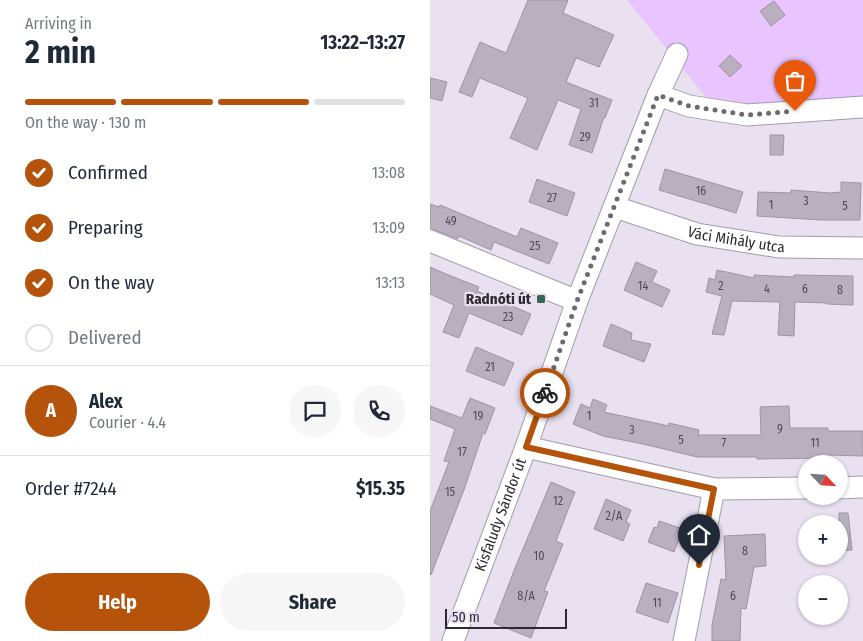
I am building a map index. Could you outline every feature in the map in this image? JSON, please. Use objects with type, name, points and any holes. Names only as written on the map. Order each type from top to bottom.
[{"type":"street","name":"Kisfaludy Sándor út","points":[[453,641],[526,447],[577,301],[658,95],[677,54]]},
{"type":"street","points":[[658,95],[689,106],[747,115],[863,107]]},
{"type":"street","name":"Váci Mihály utca","points":[[615,207],[698,234],[779,247],[863,248]]},
{"type":"street","points":[[430,241],[577,301]]},
{"type":"street","points":[[526,447],[714,489],[798,488]]},
{"type":"street","points":[[848,488],[863,487]]},
{"type":"street","points":[[684,641],[714,489]]},
{"type":"shaded area","points":[[627,0],[863,0],[863,101],[718,112]]},
{"type":"building","points":[[528,0],[568,0],[563,13],[614,35],[599,67],[576,58],[566,82],[612,100],[592,153],[569,145],[581,109],[558,100],[537,150],[510,138],[528,98],[480,78],[472,97],[459,92],[480,42],[506,53]]},
{"type":"building","points":[[774,1],[785,15],[771,26],[760,11]]},
{"type":"building","points":[[730,55],[742,66],[730,77],[719,66]]},
{"type":"building","points":[[430,78],[447,82],[442,101],[430,98]]},
{"type":"building","points":[[770,135],[784,135],[783,155],[770,155]]},
{"type":"building","points":[[665,169],[743,192],[736,213],[659,190]]},
{"type":"building","points":[[537,179],[575,193],[567,216],[529,202]]},
{"type":"building","points":[[841,182],[861,183],[860,220],[821,220],[757,216],[758,192],[791,193],[791,190],[841,192]]},
{"type":"building","points":[[430,204],[439,207],[440,205],[517,237],[521,228],[558,243],[549,264],[494,242],[491,250],[459,236],[458,239],[430,228]]},
{"type":"building","points":[[636,262],[657,271],[652,282],[670,290],[662,307],[624,290]]},
{"type":"building","points":[[430,267],[479,287],[477,291],[531,314],[522,335],[469,313],[459,338],[443,332],[454,305],[430,294]]},
{"type":"building","points":[[717,270],[754,278],[754,275],[794,277],[794,275],[853,276],[853,305],[795,302],[794,336],[778,335],[780,302],[732,301],[724,335],[712,334],[722,296],[706,292],[709,278],[715,280]]},
{"type":"building","points":[[611,324],[632,333],[631,340],[651,344],[644,362],[603,346]]},
{"type":"building","points":[[476,347],[514,363],[504,386],[466,371]]},
{"type":"building","points":[[470,398],[495,408],[485,434],[483,433],[465,487],[431,575],[430,511],[449,462],[444,461],[455,429],[430,419],[430,406],[462,418]]},
{"type":"building","points":[[593,399],[607,405],[604,412],[669,426],[669,423],[699,430],[698,435],[761,435],[760,407],[789,406],[790,428],[828,428],[828,431],[863,431],[863,456],[798,455],[798,458],[757,459],[757,457],[697,457],[603,436],[573,424],[581,404],[590,408]]},
{"type":"building","points":[[551,482],[575,492],[556,541],[563,544],[544,591],[548,592],[531,638],[494,623]]},
{"type":"building","points":[[606,499],[631,510],[626,522],[630,524],[623,541],[594,529]]},
{"type":"building","points":[[839,513],[848,513],[852,550],[848,550],[848,515],[839,515]]},
{"type":"building","points":[[659,521],[683,529],[674,552],[648,542],[654,527],[657,528]]},
{"type":"building","points":[[765,534],[766,566],[754,567],[746,609],[741,608],[740,641],[712,641],[712,625],[721,579],[726,580],[724,536]]},
{"type":"building","points":[[646,583],[678,593],[668,623],[636,612]]},
{"type":"way so far","points":[[545,393],[577,301],[658,95],[689,106],[747,115],[795,111]]},
{"type":"place","name":"Radnóti út","points":[[541,299]]},
{"type":"route","points":[[545,393],[526,447],[714,489],[699,565]]}]
